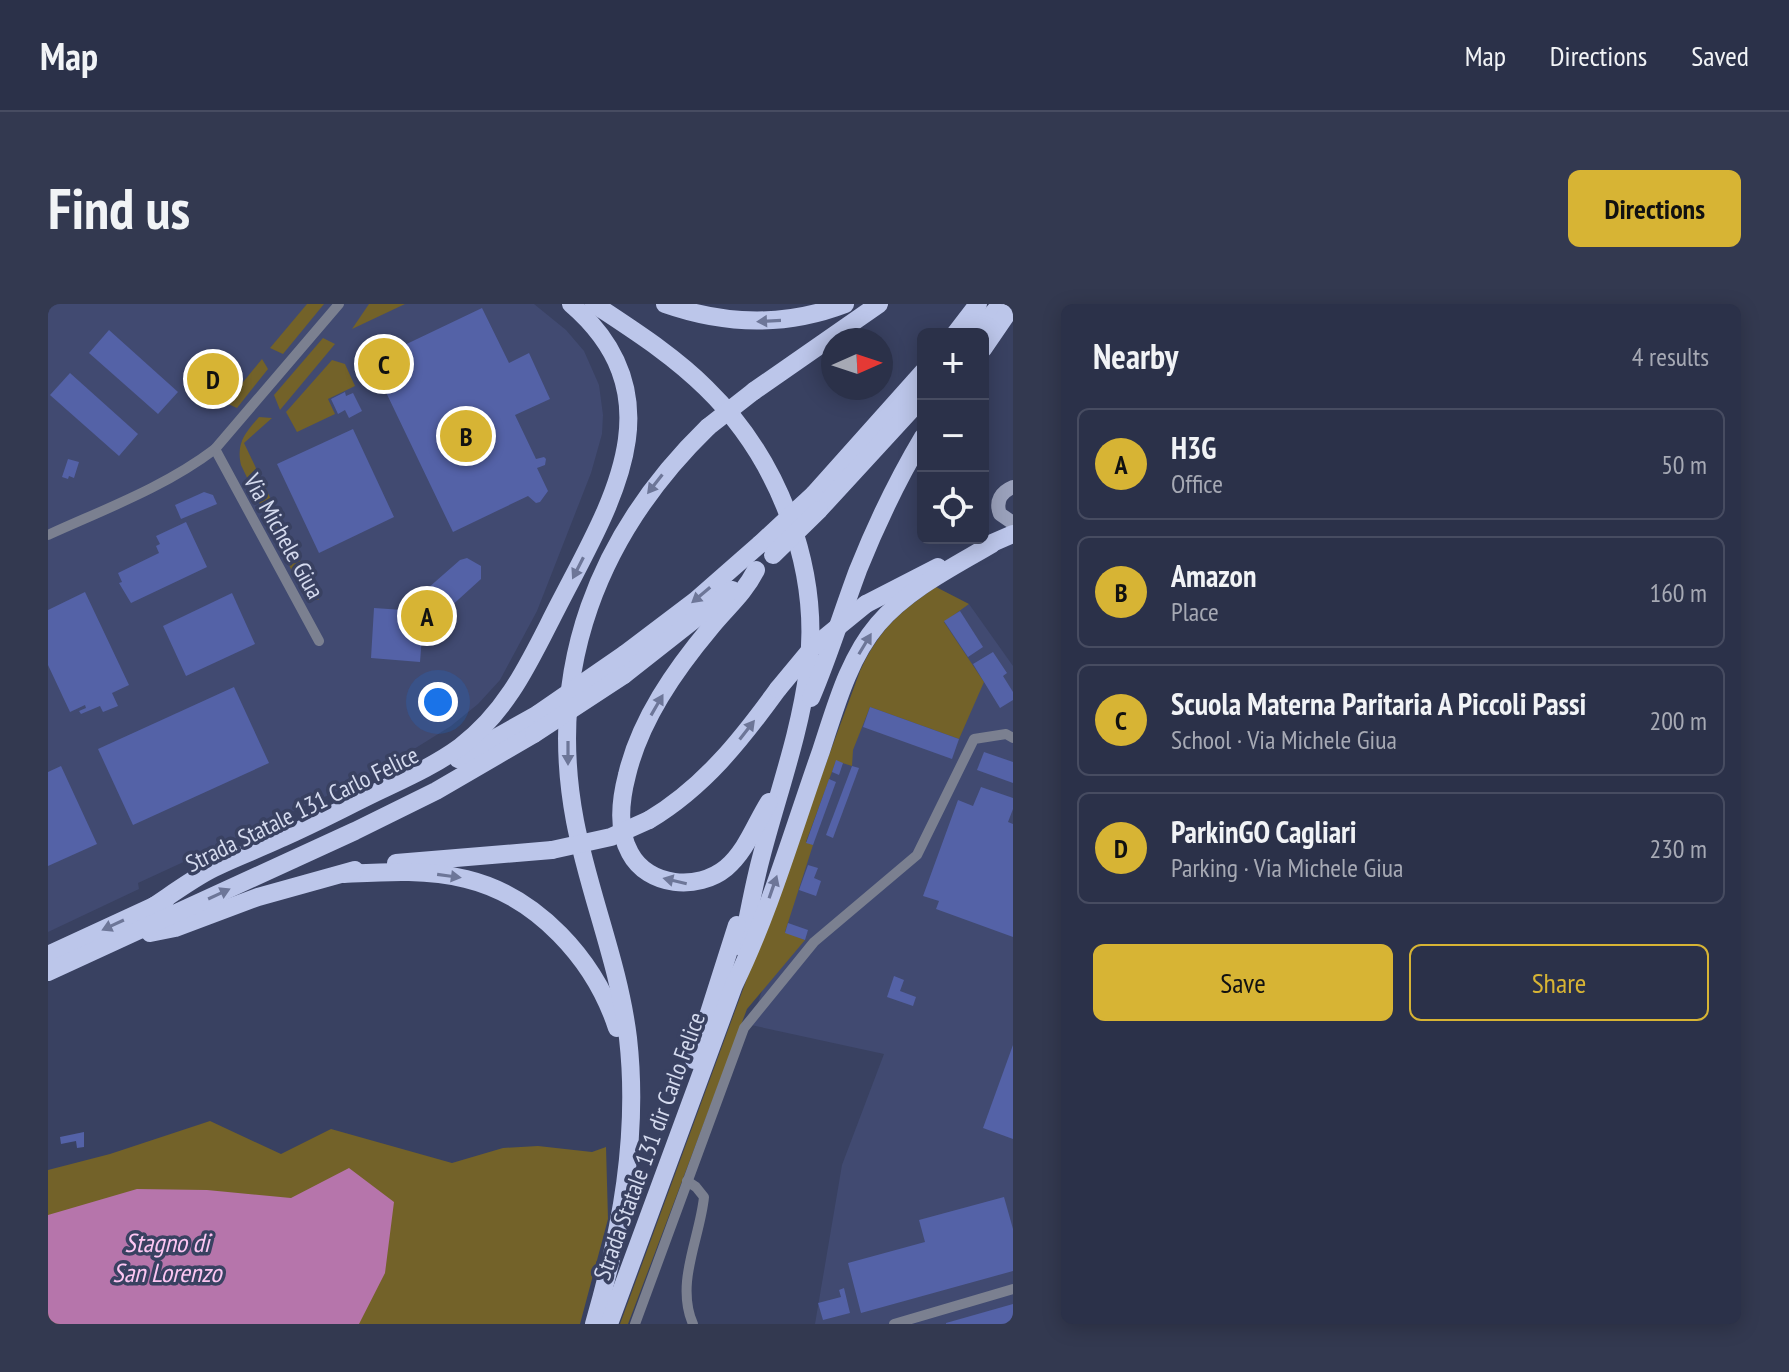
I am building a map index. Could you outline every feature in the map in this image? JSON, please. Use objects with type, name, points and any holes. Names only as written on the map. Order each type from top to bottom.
[{"type":"highway","points":[[154,906],[209,870],[338,812],[447,756],[503,707],[526,668],[619,481],[627,444],[628,409],[622,375],[612,351],[596,327],[571,304]]},
{"type":"highway","points":[[594,304],[707,388],[751,441],[775,482],[792,522],[803,566],[808,601],[809,667],[795,733],[760,862],[734,985]]},
{"type":"highway","points":[[665,304],[718,318],[753,322],[788,320],[823,313],[845,304]]},
{"type":"highway","points":[[596,1324],[620,1222],[632,1079],[618,987],[575,822],[568,766],[569,702],[575,657],[587,612],[625,526],[654,485],[708,427],[879,304]]},
{"type":"highway","points":[[960,328],[978,304]]},
{"type":"highway","points":[[980,328],[1001,304]]},
{"type":"highway","points":[[989,340],[1013,305]]},
{"type":"highway","name":"Strada Statale 131 Carlo Felice","points":[[816,502],[917,379]]},
{"type":"highway","name":"Strada Statale 131 Carlo Felice","points":[[48,955],[385,800],[538,714],[767,549],[920,400]]},
{"type":"highway","points":[[795,733],[827,660],[859,569],[917,448]]},
{"type":"highway","points":[[123,938],[175,928],[258,897],[366,866],[552,850],[611,837],[649,820],[691,792],[724,759],[812,648],[866,604],[915,577],[1013,534]]},
{"type":"highway","points":[[734,985],[754,944],[854,662],[876,626],[893,609],[941,574],[992,544]]},
{"type":"highway","name":"Strada Statale 131 Carlo Felice","points":[[48,972],[355,831],[436,791],[534,734],[624,675],[756,570],[767,549]]},
{"type":"highway","points":[[756,570],[745,591],[718,618],[685,660],[637,740],[621,804],[630,853],[650,872],[675,883],[688,884],[711,877],[726,868],[741,852],[783,779]]},
{"type":"highway","points":[[596,1324],[682,1098],[737,923],[760,862]]},
{"type":"highway","points":[[344,874],[398,872],[467,879],[506,895],[537,914],[563,938],[592,973],[614,1018],[623,1056],[629,1133]]},
{"type":"highway","name":"Strada Statale 131 dir Carlo Felice","points":[[609,1324],[734,985]]},
{"type":"main road","points":[[1013,487],[1002,493],[998,503],[1004,518],[1013,523]]},
{"type":"street","points":[[48,535],[162,483],[190,468],[215,449],[339,304]]},
{"type":"street","name":"Via Michele Giua","points":[[215,449],[319,641]]},
{"type":"street","points":[[635,1324],[744,1028],[814,942],[917,855],[974,739],[1006,734],[1013,738]]},
{"type":"street","points":[[687,1181],[704,1197],[692,1248],[688,1287],[688,1313],[693,1324]]},
{"type":"street","points":[[894,1324],[1013,1289]]},
{"type":"shaded area","points":[[48,304],[534,304],[566,330],[584,351],[599,385],[603,415],[602,434],[591,473],[537,611],[500,680],[478,704],[451,726],[406,754],[398,763],[138,883],[139,889],[48,932]]},
{"type":"shaded area","points":[[307,304],[324,304],[283,354],[270,348]]},
{"type":"shaded area","points":[[369,304],[405,304],[352,329]]},
{"type":"shaded area","points":[[323,338],[335,344],[280,410],[274,395]]},
{"type":"shaded area","points":[[262,359],[268,369],[237,408],[226,403]]},
{"type":"shaded area","points":[[332,360],[345,364],[355,386],[328,399],[335,414],[297,432],[286,412]]},
{"type":"shaded area","points":[[259,417],[272,418],[244,443],[319,600],[303,594],[241,465],[243,439]]},
{"type":"shaded area","points":[[936,587],[969,604],[944,622],[984,682],[959,739],[870,707],[853,750],[852,766],[836,761],[806,842],[813,845],[785,932],[805,940],[747,1009],[628,1324],[620,1324],[860,671],[883,632],[911,605]]},
{"type":"shaded area","points":[[969,604],[1013,666],[1013,1324],[815,1324],[842,1165],[884,1054],[751,1025],[871,648]]},
{"type":"shaded area","points":[[210,1121],[281,1154],[331,1129],[452,1163],[503,1148],[538,1146],[592,1152],[606,1147],[608,1219],[580,1324],[48,1324],[48,1170],[110,1154]]},
{"type":"water","name":"Stagno di San Lorenzo","points":[[349,1168],[394,1202],[385,1273],[359,1324],[48,1324],[48,1215],[137,1189],[207,1190],[291,1198]]},
{"type":"building","points":[[482,308],[509,363],[529,353],[550,399],[515,415],[536,459],[546,459],[545,465],[537,468],[548,491],[540,502],[536,503],[528,496],[453,532],[371,361]]},
{"type":"building","points":[[109,330],[178,392],[158,414],[89,353]]},
{"type":"building","points":[[70,373],[138,434],[119,456],[50,395]]},
{"type":"building","points":[[345,392],[346,396],[353,393],[362,411],[349,418],[345,410],[338,414],[331,399]]},
{"type":"building","points":[[353,429],[394,517],[319,553],[277,464]]},
{"type":"building","points":[[68,459],[79,462],[74,478],[69,476],[68,479],[62,477]]},
{"type":"building","points":[[204,492],[213,495],[217,504],[181,519],[175,505]]},
{"type":"building","points":[[186,522],[207,567],[131,603],[119,583],[122,582],[118,573],[159,553],[156,546],[160,544],[156,536]]},
{"type":"building","points":[[467,558],[481,566],[481,579],[426,629],[422,637],[420,662],[371,658],[374,608],[403,610],[460,560]]},
{"type":"building","points":[[85,592],[129,685],[112,693],[118,706],[103,712],[100,706],[81,714],[79,711],[86,708],[85,705],[70,712],[48,665],[48,610]]},
{"type":"building","points":[[232,593],[255,644],[186,676],[163,626]]},
{"type":"building","points":[[960,611],[983,647],[968,657],[944,621]]},
{"type":"building","points":[[993,652],[1007,673],[1003,676],[1013,692],[1013,700],[1000,708],[973,664]]},
{"type":"building","points":[[234,687],[269,763],[133,825],[98,749]]},
{"type":"building","points":[[870,707],[959,739],[952,759],[863,727]]},
{"type":"building","points":[[984,752],[1013,762],[1013,783],[977,770]]},
{"type":"building","points":[[836,760],[843,763],[839,775],[832,772]]},
{"type":"building","points":[[61,766],[97,844],[48,866],[48,772]]},
{"type":"building","points":[[852,766],[859,768],[833,838],[826,835]]},
{"type":"building","points":[[829,779],[836,782],[813,845],[806,843]]},
{"type":"building","points":[[981,787],[1013,798],[1008,822],[1013,824],[1013,937],[936,909],[939,901],[923,896],[958,800],[973,806]]},
{"type":"building","points":[[808,865],[818,868],[814,878],[821,881],[816,896],[799,890]]},
{"type":"building","points":[[788,923],[808,930],[805,940],[785,933]]},
{"type":"building","points":[[894,976],[904,980],[900,991],[916,997],[913,1006],[887,997]]},
{"type":"building","points":[[1013,1045],[1013,1139],[983,1128]]},
{"type":"building","points":[[84,1132],[84,1147],[77,1148],[76,1141],[61,1144],[60,1137]]},
{"type":"building","points":[[1004,1197],[1013,1229],[1013,1271],[861,1313],[848,1263],[925,1242],[919,1220]]},
{"type":"building","points":[[844,1288],[850,1313],[823,1320],[818,1303],[841,1297],[839,1290]]},
{"type":"building","points":[[1013,1304],[1013,1324],[946,1324],[946,1323]]},
{"type":"place","name":"Scuola Materna Paritaria A Piccoli Passi","points":[[384,364]]},
{"type":"place","name":"ParkinGO Cagliari","points":[[213,379]]},
{"type":"place","name":"Amazon","points":[[466,436]]},
{"type":"place","name":"H3G","points":[[427,616]]}]
